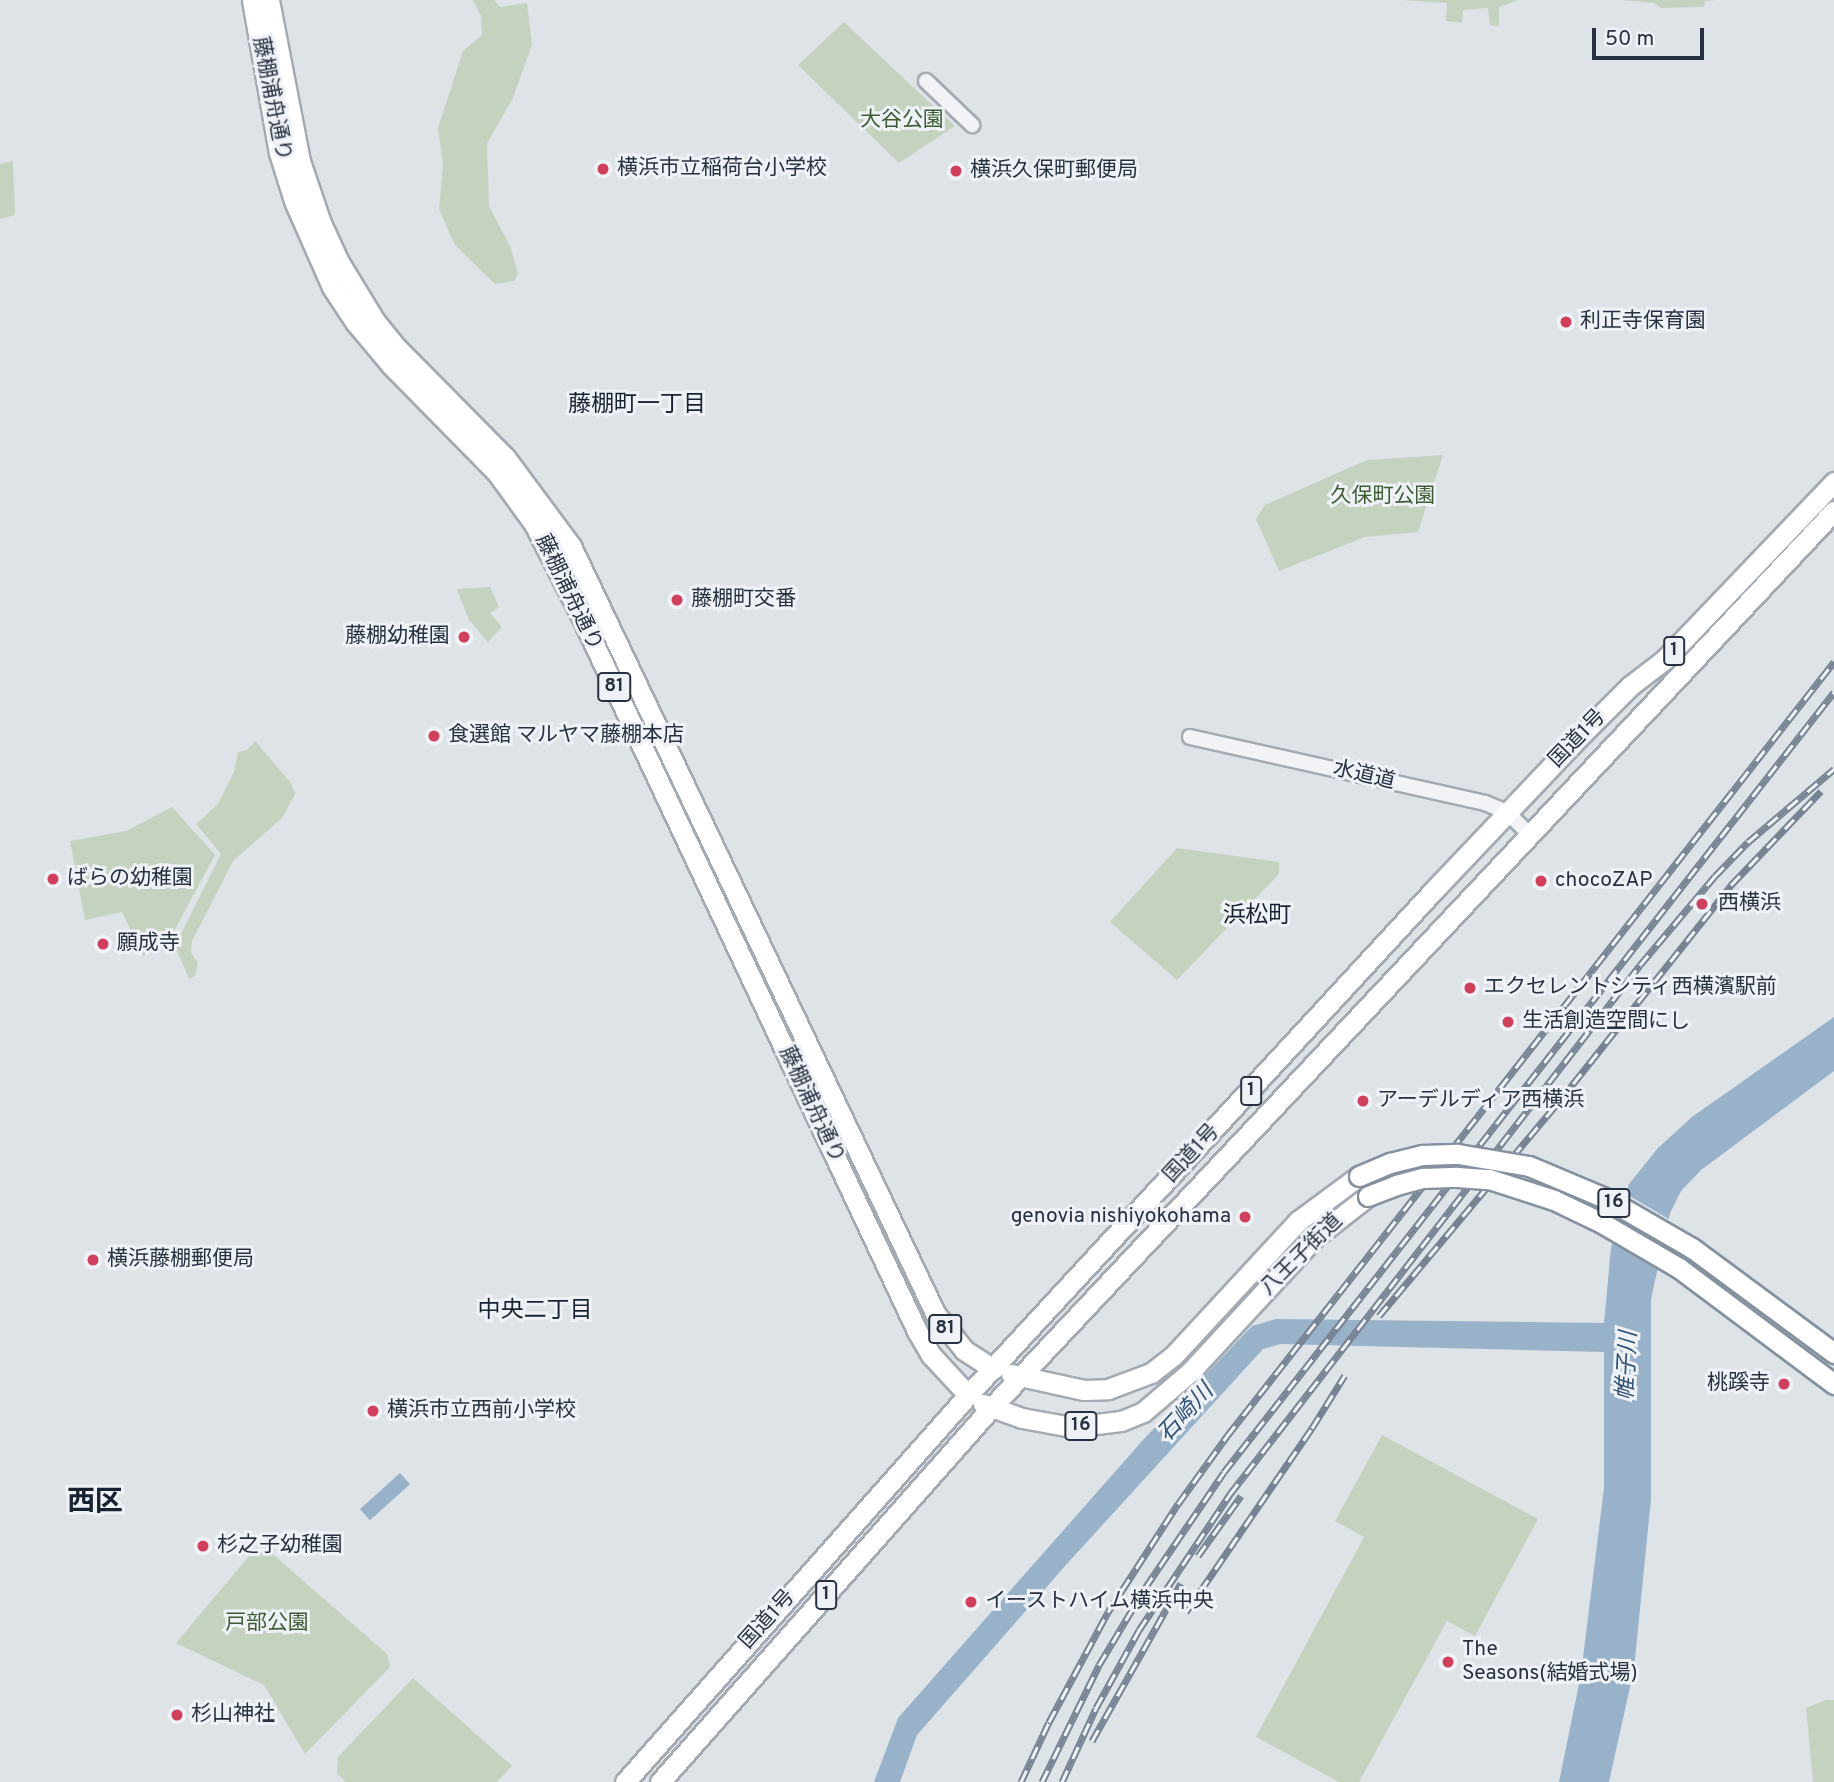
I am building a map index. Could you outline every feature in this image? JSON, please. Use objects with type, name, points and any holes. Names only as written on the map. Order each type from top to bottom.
[{"type":"main road","name":"藤棚浦舟通り","points":[[252,0],[279,153],[299,213],[332,287],[355,322],[391,365],[497,472],[534,524],[579,612],[918,1331],[931,1355],[968,1395]]},
{"type":"main road","name":"藤棚浦舟通り","points":[[269,0],[300,161],[339,262],[375,321],[505,457],[571,546],[935,1313],[964,1350],[993,1369]]},
{"type":"main road","name":"国道1号","points":[[625,1782],[968,1395],[1507,812],[1630,686],[1665,659],[1834,482]]},
{"type":"main road","name":"国道1号","points":[[1021,1377],[1834,511]]},
{"type":"main road","name":"八王子街道","points":[[993,1369],[1084,1390],[1108,1389],[1152,1373],[1174,1355],[1298,1221],[1359,1176],[1391,1163],[1423,1156],[1458,1154],[1529,1166],[1607,1199],[1692,1248],[1834,1353]]},
{"type":"main road","name":"八王子街道","points":[[968,1395],[992,1408],[1021,1418],[1072,1427],[1121,1421],[1143,1412],[1190,1372],[1313,1239],[1368,1196],[1423,1178],[1457,1177],[1489,1180],[1554,1200],[1602,1223],[1679,1268],[1834,1384]]},
{"type":"main road","name":"1","points":[[992,1408],[1021,1377]]},
{"type":"main road","name":"国道1号","points":[[660,1782],[992,1408]]},
{"type":"street","points":[[926,81],[972,125]]},
{"type":"street","name":"水道道","points":[[1190,737],[1485,803],[1507,812],[1529,834]]},
{"type":"green space","points":[[473,0],[494,0],[500,7],[527,3],[532,45],[512,100],[487,143],[489,206],[510,246],[518,274],[514,281],[495,284],[455,245],[439,209],[443,165],[438,128],[463,51],[482,35],[481,16]]},
{"type":"green space","points":[[1400,0],[1518,0],[1499,7],[1499,26],[1490,25],[1488,8],[1463,10],[1462,23],[1446,21],[1447,3]]},
{"type":"green space","points":[[1621,0],[1716,0],[1705,1],[1704,7],[1661,8],[1654,3]]},
{"type":"green space","name":"大谷公園","points":[[844,22],[955,126],[899,163],[798,65]]},
{"type":"green space","points":[[13,161],[15,215],[0,219],[0,164]]},
{"type":"green space","name":"久保町公園","points":[[1443,455],[1418,532],[1365,537],[1279,571],[1256,519],[1265,505],[1367,460]]},
{"type":"green space","points":[[490,587],[499,607],[490,613],[502,627],[488,642],[469,620],[457,589]]},
{"type":"green space","points":[[255,741],[291,783],[295,794],[282,818],[233,861],[192,941],[191,953],[198,963],[195,976],[189,979],[175,946],[221,854],[196,824],[218,804],[234,772],[238,752],[247,750]]},
{"type":"green space","points":[[172,807],[215,855],[167,944],[143,956],[122,912],[85,920],[70,841],[126,831]]},
{"type":"green space","points":[[1177,848],[1279,862],[1279,874],[1177,980],[1110,922]]},
{"type":"green space","points":[[1382,1435],[1538,1519],[1475,1636],[1447,1621],[1359,1782],[1339,1782],[1256,1737],[1364,1537],[1335,1521]]},
{"type":"green space","name":"戸部公園","points":[[260,1543],[387,1654],[390,1667],[305,1754],[264,1685],[176,1643]]},
{"type":"green space","points":[[413,1678],[512,1766],[497,1782],[346,1782],[337,1774],[338,1757]]},
{"type":"green space","points":[[1826,1700],[1834,1700],[1834,1782],[1813,1782],[1806,1708]]},
{"type":"water","points":[[1834,1017],[1834,1071],[1701,1170],[1681,1191],[1670,1213],[1651,1299],[1651,1499],[1634,1669],[1609,1782],[1559,1782],[1581,1674],[1604,1488],[1604,1352],[1281,1344],[1263,1349],[1065,1566],[917,1735],[900,1782],[874,1782],[898,1718],[1143,1440],[1252,1326],[1276,1319],[1604,1323],[1611,1248],[1629,1184],[1658,1148],[1692,1117]]},
{"type":"water","points":[[400,1473],[410,1484],[370,1520],[360,1509]]},
{"type":"pier","points":[[1623,1192],[1672,1221],[1661,1270],[1610,1239]]},
{"type":"pier","points":[[1253,1322],[1169,1411],[1137,1441],[1249,1323]]},
{"type":"railway","points":[[1021,1782],[1049,1722],[1108,1612],[1178,1504],[1227,1436],[1834,662]]},
{"type":"railway","points":[[1042,1782],[1099,1665],[1145,1588],[1224,1472],[1834,692]]},
{"type":"railway","points":[[1062,1782],[1096,1708],[1139,1630],[1230,1494],[1640,965],[1715,876],[1748,842],[1834,769]]},
{"type":"railway","points":[[1379,1316],[1557,1104],[1731,885],[1821,791]]},
{"type":"railway","points":[[1186,1612],[1312,1428],[1345,1375]]},
{"type":"railway","points":[[1198,1556],[1241,1496]]},
{"type":"railway","points":[[1092,1741],[1181,1583]]},
{"type":"place","name":"横浜市立稲荷台小学校","points":[[603,169]]},
{"type":"place","name":"横浜久保町郵便局","points":[[956,171]]},
{"type":"place","name":"利正寺保育園","points":[[1566,322]]},
{"type":"place","name":"藤棚町交番","points":[[677,600]]},
{"type":"place","name":"藤棚幼稚園","points":[[464,637]]},
{"type":"place","name":"食選館 マルヤマ藤棚本店","points":[[434,736]]},
{"type":"place","name":"ばらの幼稚園","points":[[53,879]]},
{"type":"place","name":"chocoZAP","points":[[1541,881]]},
{"type":"place","name":"西横浜","points":[[1702,904]]},
{"type":"place","name":"願成寺","points":[[103,944]]},
{"type":"place","name":"エクセレントシティ西横濱駅前","points":[[1470,988]]},
{"type":"place","name":"生活創造空間にし","points":[[1508,1022]]},
{"type":"place","name":"アーデルディア西横浜","points":[[1363,1101]]},
{"type":"place","name":"genovia nishiyokohama","points":[[1245,1217]]},
{"type":"place","name":"横浜藤棚郵便局","points":[[93,1260]]},
{"type":"place","name":"桃蹊寺","points":[[1784,1384]]},
{"type":"place","name":"横浜市立西前小学校","points":[[373,1411]]},
{"type":"place","name":"杉之子幼稚園","points":[[203,1546]]},
{"type":"place","name":"イーストハイム横浜中央","points":[[971,1602]]},
{"type":"place","name":"The Seasons(結婚式場)","points":[[1448,1662]]},
{"type":"place","name":"杉山神社","points":[[177,1715]]},
{"type":"district","name":"藤棚町一丁目","points":[[637,406]]},
{"type":"district","name":"浜松町","points":[[1257,917]]},
{"type":"district","name":"中央二丁目","points":[[535,1312]]},
{"type":"district","name":"西区","points":[[95,1503]]},
{"type":"water label","name":"帷子川","points":[[1629,1366]]},
{"type":"water label","name":"石崎川","points":[[1187,1414]]}]
